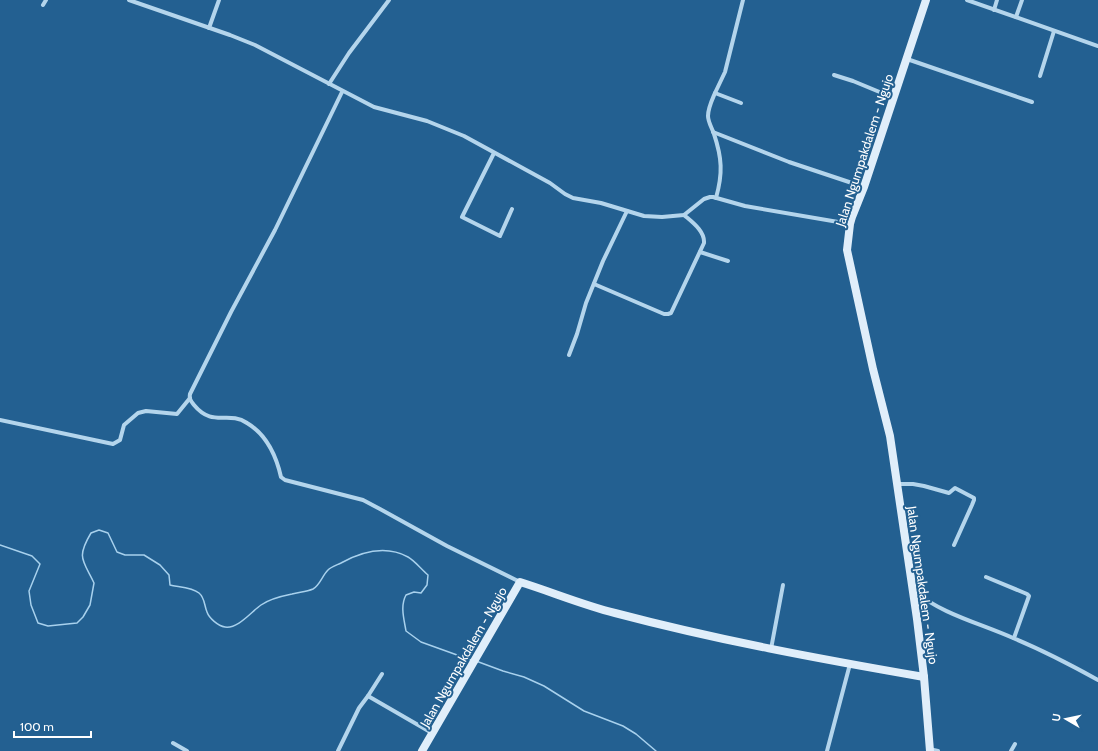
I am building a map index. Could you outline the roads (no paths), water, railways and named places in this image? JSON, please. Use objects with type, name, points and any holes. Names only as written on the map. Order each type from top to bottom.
[{"type":"street","points":[[44,5],[46,0]]},
{"type":"street","points":[[129,0],[255,45],[374,108],[427,120],[464,136],[550,183],[573,198],[601,203],[644,216],[662,217],[684,215],[704,199],[710,197],[745,206],[850,224]]},
{"type":"street","points":[[209,28],[219,0]]},
{"type":"street","points":[[329,84],[349,53],[389,0]]},
{"type":"street","points":[[716,198],[721,172],[713,132],[708,119],[715,93],[725,72],[744,0]]},
{"type":"street","name":"Jalan Ngumpakdalem - Ngujo","points":[[422,751],[520,582],[614,613],[712,637],[924,677],[913,590],[890,436],[848,258],[848,246],[850,224],[864,187],[926,0]]},
{"type":"street","points":[[968,0],[1098,46]]},
{"type":"street","points":[[994,10],[997,0]]},
{"type":"street","points":[[1016,17],[1022,0]]},
{"type":"street","points":[[1040,76],[1054,31]]},
{"type":"street","points":[[906,59],[1032,102]]},
{"type":"street","points":[[834,75],[894,98]]},
{"type":"street","points":[[0,420],[113,444],[120,440],[124,425],[138,413],[146,411],[177,414],[190,398],[190,394],[227,319],[275,230],[342,92]]},
{"type":"street","points":[[715,93],[741,103]]},
{"type":"street","points":[[713,132],[789,162],[864,187]]},
{"type":"street","points":[[494,153],[462,217],[500,236],[512,210]]},
{"type":"street","points":[[569,355],[578,334],[586,303],[627,211]]},
{"type":"street","points":[[594,284],[668,314],[671,313],[700,252],[705,238],[703,234],[684,215]]},
{"type":"street","points":[[700,252],[728,261]]},
{"type":"street","points":[[190,398],[197,409],[208,416],[242,420],[253,427],[267,442],[274,453],[280,468],[281,477],[285,480],[363,500],[447,546],[520,582]]},
{"type":"street","points":[[897,484],[924,486],[949,492],[955,488],[974,498],[954,545]]},
{"type":"street","points":[[986,577],[1027,594],[1028,596],[1014,638]]},
{"type":"street","points":[[771,649],[783,585]]},
{"type":"street","points":[[913,590],[926,601],[940,609],[1014,638],[1098,680]]},
{"type":"street","points":[[828,751],[850,664]]},
{"type":"street","points":[[338,751],[359,708],[382,674]]},
{"type":"street","points":[[924,677],[930,750],[938,751]]},
{"type":"street","points":[[368,696],[432,733]]},
{"type":"street","points":[[173,743],[187,751]]},
{"type":"street","points":[[1011,751],[1015,744]]},
{"type":"waterway","points":[[0,545],[32,556],[40,564],[29,591],[31,605],[38,623],[48,626],[77,623],[83,617],[90,605],[94,583],[84,564],[82,554],[86,541],[91,533],[99,530],[108,533],[117,552],[125,555],[144,555],[160,565],[169,575],[170,585],[189,588],[199,593],[210,617],[225,627],[230,627],[239,623],[267,601],[313,589],[329,569],[349,559],[374,551],[391,551],[400,553],[411,559],[428,575],[427,585],[421,593],[414,592],[406,595],[404,599],[403,613],[406,631],[421,642],[471,660]]},
{"type":"waterway","points":[[476,661],[524,677],[544,686],[584,711],[623,726],[636,734],[656,751]]}]
